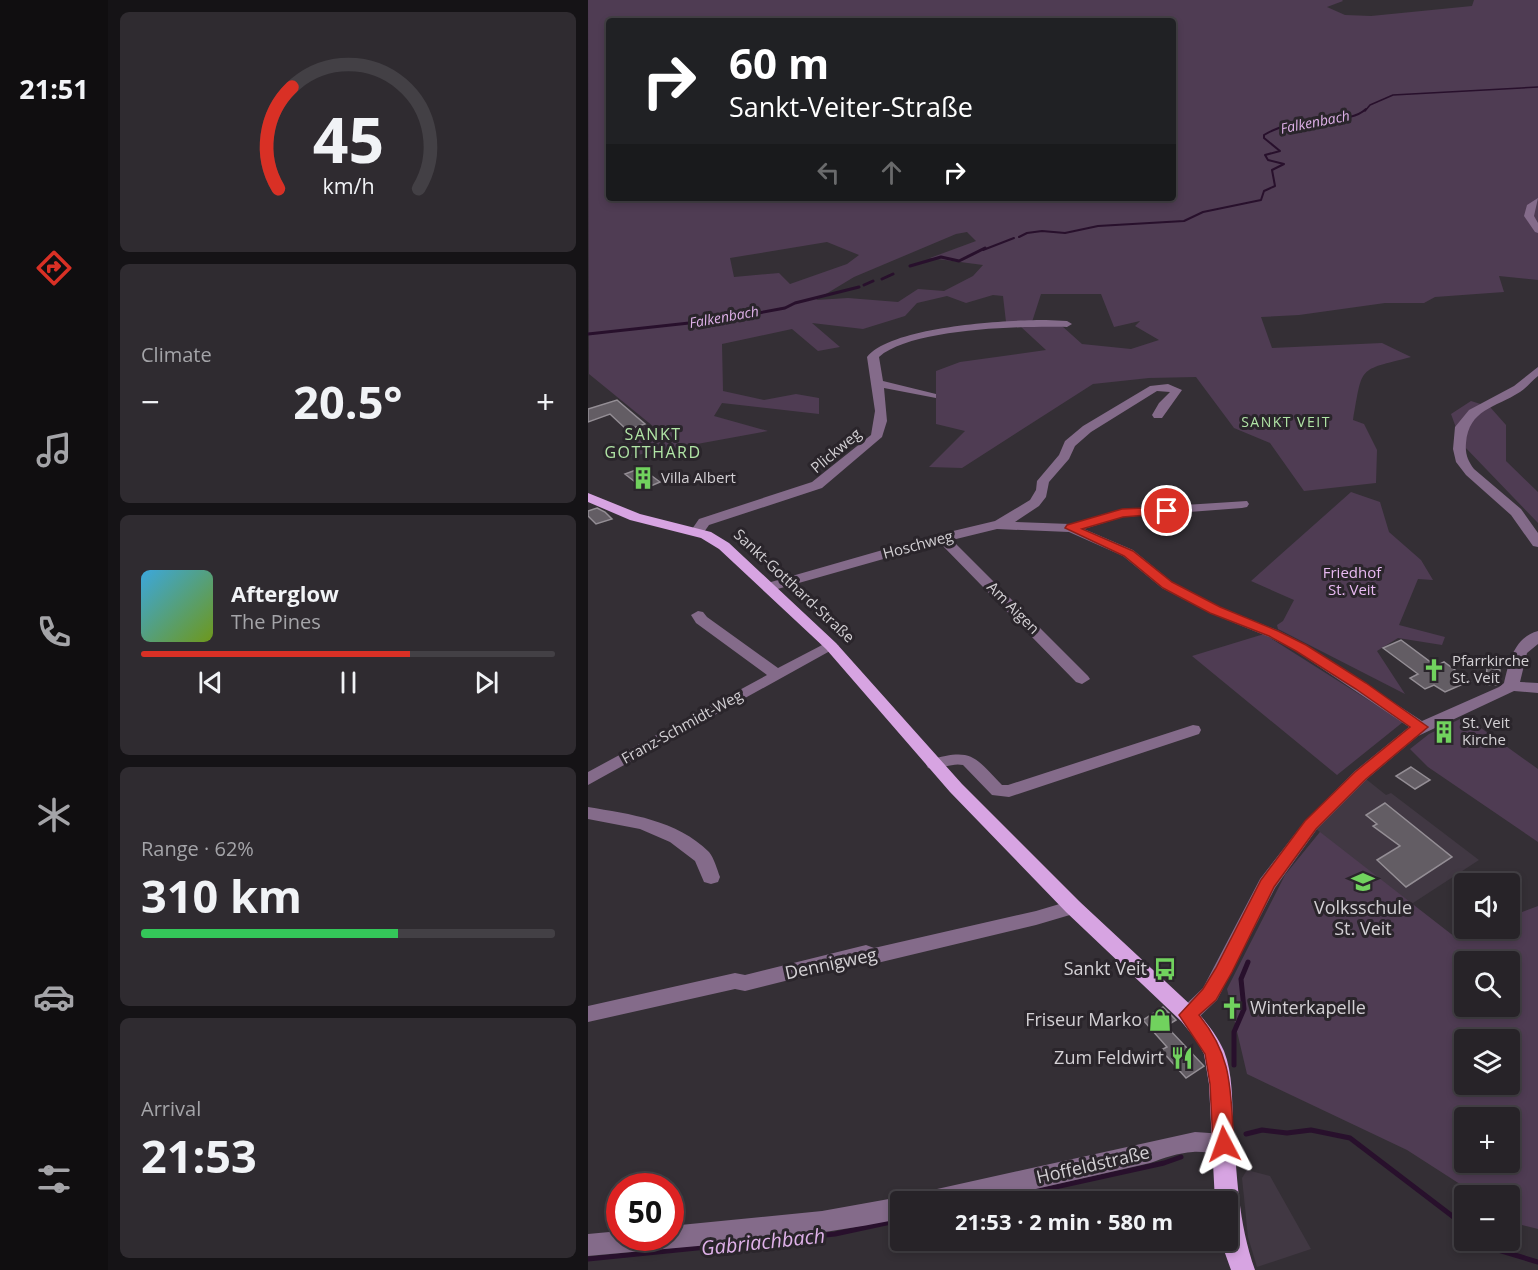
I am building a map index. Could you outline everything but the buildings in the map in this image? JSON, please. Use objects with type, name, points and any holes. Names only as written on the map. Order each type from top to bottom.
[{"type":"main road","name":"Sankt-Gotthard-Straße","points":[[588,497],[635,517],[697,532],[724,546],[831,646],[934,764],[1073,907],[1188,1015],[1204,1035],[1214,1053],[1220,1084],[1226,1191]]},
{"type":"main road","points":[[1236,1251],[1243,1270]]},
{"type":"street","points":[[1538,201],[1530,207],[1529,216],[1538,230]]},
{"type":"street","name":"Plickweg","points":[[697,532],[704,522],[818,485],[880,432],[880,404],[873,357],[876,353],[895,345],[972,326],[1067,324]]},
{"type":"street","points":[[1538,370],[1518,388],[1473,413],[1461,427],[1459,449],[1462,462],[1470,472],[1516,512],[1538,543]]},
{"type":"street","points":[[876,383],[932,396]]},
{"type":"street","points":[[997,525],[1034,506],[1043,492],[1043,481],[1065,456],[1069,444],[1087,429],[1154,388],[1168,387],[1176,390],[1158,415]]},
{"type":"street","name":"Hoschweg","points":[[769,587],[997,525],[1071,528],[1122,513],[1242,504]]},
{"type":"street","name":"Hoschweg","points":[[1071,528],[1128,553],[1167,585],[1215,610],[1274,634],[1301,648],[1420,727]]},
{"type":"street","name":"Am Aigen","points":[[943,538],[1082,679]]},
{"type":"street","points":[[698,615],[701,620],[776,674]]},
{"type":"street","points":[[1506,689],[1520,651],[1538,636]]},
{"type":"street","name":"Franz-Schmidt-Weg","points":[[588,779],[776,674],[831,646]]},
{"type":"street","points":[[1188,1015],[1210,994],[1267,884],[1296,843],[1361,776],[1420,727],[1506,689],[1538,688]]},
{"type":"street","points":[[934,764],[958,758],[969,761],[998,791],[1009,791],[1193,730]]},
{"type":"street","points":[[588,813],[644,822],[676,837],[703,857],[711,877]]},
{"type":"street","name":"Dennigweg","points":[[588,1014],[735,981],[745,983],[807,969],[818,963],[866,953],[873,956],[1036,918],[1073,907]]},
{"type":"street","name":"Hoffeldstraße","points":[[978,1191],[1150,1153],[1174,1143],[1224,1144]]},
{"type":"street","points":[[588,1245],[784,1228],[890,1210]]},
{"type":"shaded area","name":"Volksschule St. Veit","points":[[1361,775],[1386,795],[1391,793],[1479,860],[1459,873],[1454,873],[1454,876],[1413,903],[1285,875],[1320,832],[1311,825]]},
{"type":"shaded area","points":[[1247,1170],[1270,1176],[1311,1249],[1257,1267],[1248,1237],[1242,1178]]},
{"type":"green space","points":[[588,0],[1342,0],[1327,7],[1345,15],[1371,16],[1472,6],[1474,0],[1538,0],[1538,280],[1499,276],[1504,292],[1435,297],[1424,303],[1385,303],[1299,315],[1261,317],[1272,348],[1382,343],[1411,357],[1381,365],[1365,373],[1359,389],[1353,420],[1364,424],[1377,450],[1376,483],[1304,491],[1270,443],[1234,428],[1196,377],[1149,378],[1093,384],[962,468],[929,467],[965,431],[936,424],[936,371],[960,362],[1046,350],[1020,326],[1062,326],[1082,344],[1131,349],[1159,340],[1135,326],[1140,321],[1114,327],[1101,294],[1041,294],[1032,322],[1006,322],[1003,296],[993,295],[966,303],[947,296],[917,303],[905,316],[863,329],[812,323],[840,347],[818,351],[792,329],[722,344],[723,391],[764,400],[796,394],[819,398],[819,414],[722,403],[714,416],[768,431],[615,459],[654,427],[589,374]],"holes":[[[967,232],[976,241],[930,258],[983,265],[973,276],[944,291],[918,289],[898,302],[848,298],[816,300],[854,277],[956,234]],[[827,242],[859,255],[847,264],[790,284],[779,273],[734,277],[730,258]]]},
{"type":"green space","points":[[1471,401],[1490,407],[1506,425],[1506,461],[1538,492],[1538,523],[1462,444],[1451,414]]},
{"type":"green space","name":"Friedhof St. Veit","points":[[1351,492],[1380,502],[1389,532],[1421,560],[1433,580],[1418,579],[1399,625],[1445,637],[1442,645],[1398,638],[1377,651],[1405,694],[1278,629],[1277,625],[1283,621],[1294,600],[1251,581]]},
{"type":"green space","points":[[1264,634],[1403,722],[1337,775],[1192,656]]},
{"type":"green space","points":[[1462,718],[1474,723],[1538,769],[1538,842],[1428,767],[1410,749],[1429,734]]},
{"type":"green space","points":[[1320,832],[1454,936],[1454,939],[1520,939],[1520,913],[1538,906],[1538,1229],[1520,1224],[1520,1185],[1461,1185],[1407,1150],[1247,1074],[1227,989],[1285,875]]},
{"type":"waterway","name":"Falkenbach","points":[[1365,111],[1370,105],[1393,95],[1538,87]]},
{"type":"waterway","name":"Falkenbach","points":[[1019,237],[1027,233],[1042,231],[1065,233],[1098,226],[1184,221],[1203,212],[1261,200],[1264,191],[1275,186],[1272,170],[1284,164],[1268,160],[1265,155],[1280,151],[1264,138],[1264,135],[1291,124],[1350,117],[1366,109]]},
{"type":"waterway","name":"Falkenbach","points":[[983,250],[1014,238]]},
{"type":"waterway","name":"Falkenbach","points":[[910,266],[941,257],[959,261],[985,248]]},
{"type":"waterway","name":"Falkenbach","points":[[882,279],[893,274]]},
{"type":"waterway","name":"Falkenbach","points":[[864,285],[873,281]]},
{"type":"waterway","name":"Falkenbach","points":[[588,334],[726,319],[785,308],[795,303],[859,287]]},
{"type":"waterway","points":[[1234,1065],[1234,1032],[1244,1009],[1241,979],[1248,962]]},
{"type":"waterway","name":"Gabriachbach","points":[[1246,1134],[1262,1130],[1287,1133],[1311,1130],[1350,1138],[1454,1217]]},
{"type":"waterway","name":"Gabriachbach","points":[[1038,1191],[1164,1163],[1181,1157]]},
{"type":"waterway","name":"Gabriachbach","points":[[588,1259],[835,1234],[890,1222]]},
{"type":"waterway","name":"Gabriachbach","points":[[1502,1251],[1538,1262]]},
{"type":"place","name":"Villa Albert","points":[[643,478]]},
{"type":"place","name":"Pfarrkirche St. Veit","points":[[1434,670]]},
{"type":"place","name":"St. Veit Kirche","points":[[1444,732]]},
{"type":"place","name":"Volksschule St. Veit","points":[[1363,882]]},
{"type":"place","name":"Sankt Veit","points":[[1165,969]]},
{"type":"place","name":"Winterkapelle","points":[[1232,1008]]},
{"type":"place","name":"Friseur Marko","points":[[1160,1020]]},
{"type":"place","name":"Zum Feldwirt","points":[[1182,1058]]},
{"type":"district","name":"SANKT VEIT","points":[[1286,422]]},
{"type":"district","name":"SANKT GOTTHARD","points":[[653,443]]},
{"type":"route","points":[[1167,511],[1122,513],[1071,528],[1128,553],[1167,585],[1215,610],[1274,634],[1301,648],[1420,727],[1361,776],[1311,825],[1289,852],[1267,884],[1210,994],[1188,1015],[1204,1035],[1214,1053],[1220,1084],[1224,1144]]}]
